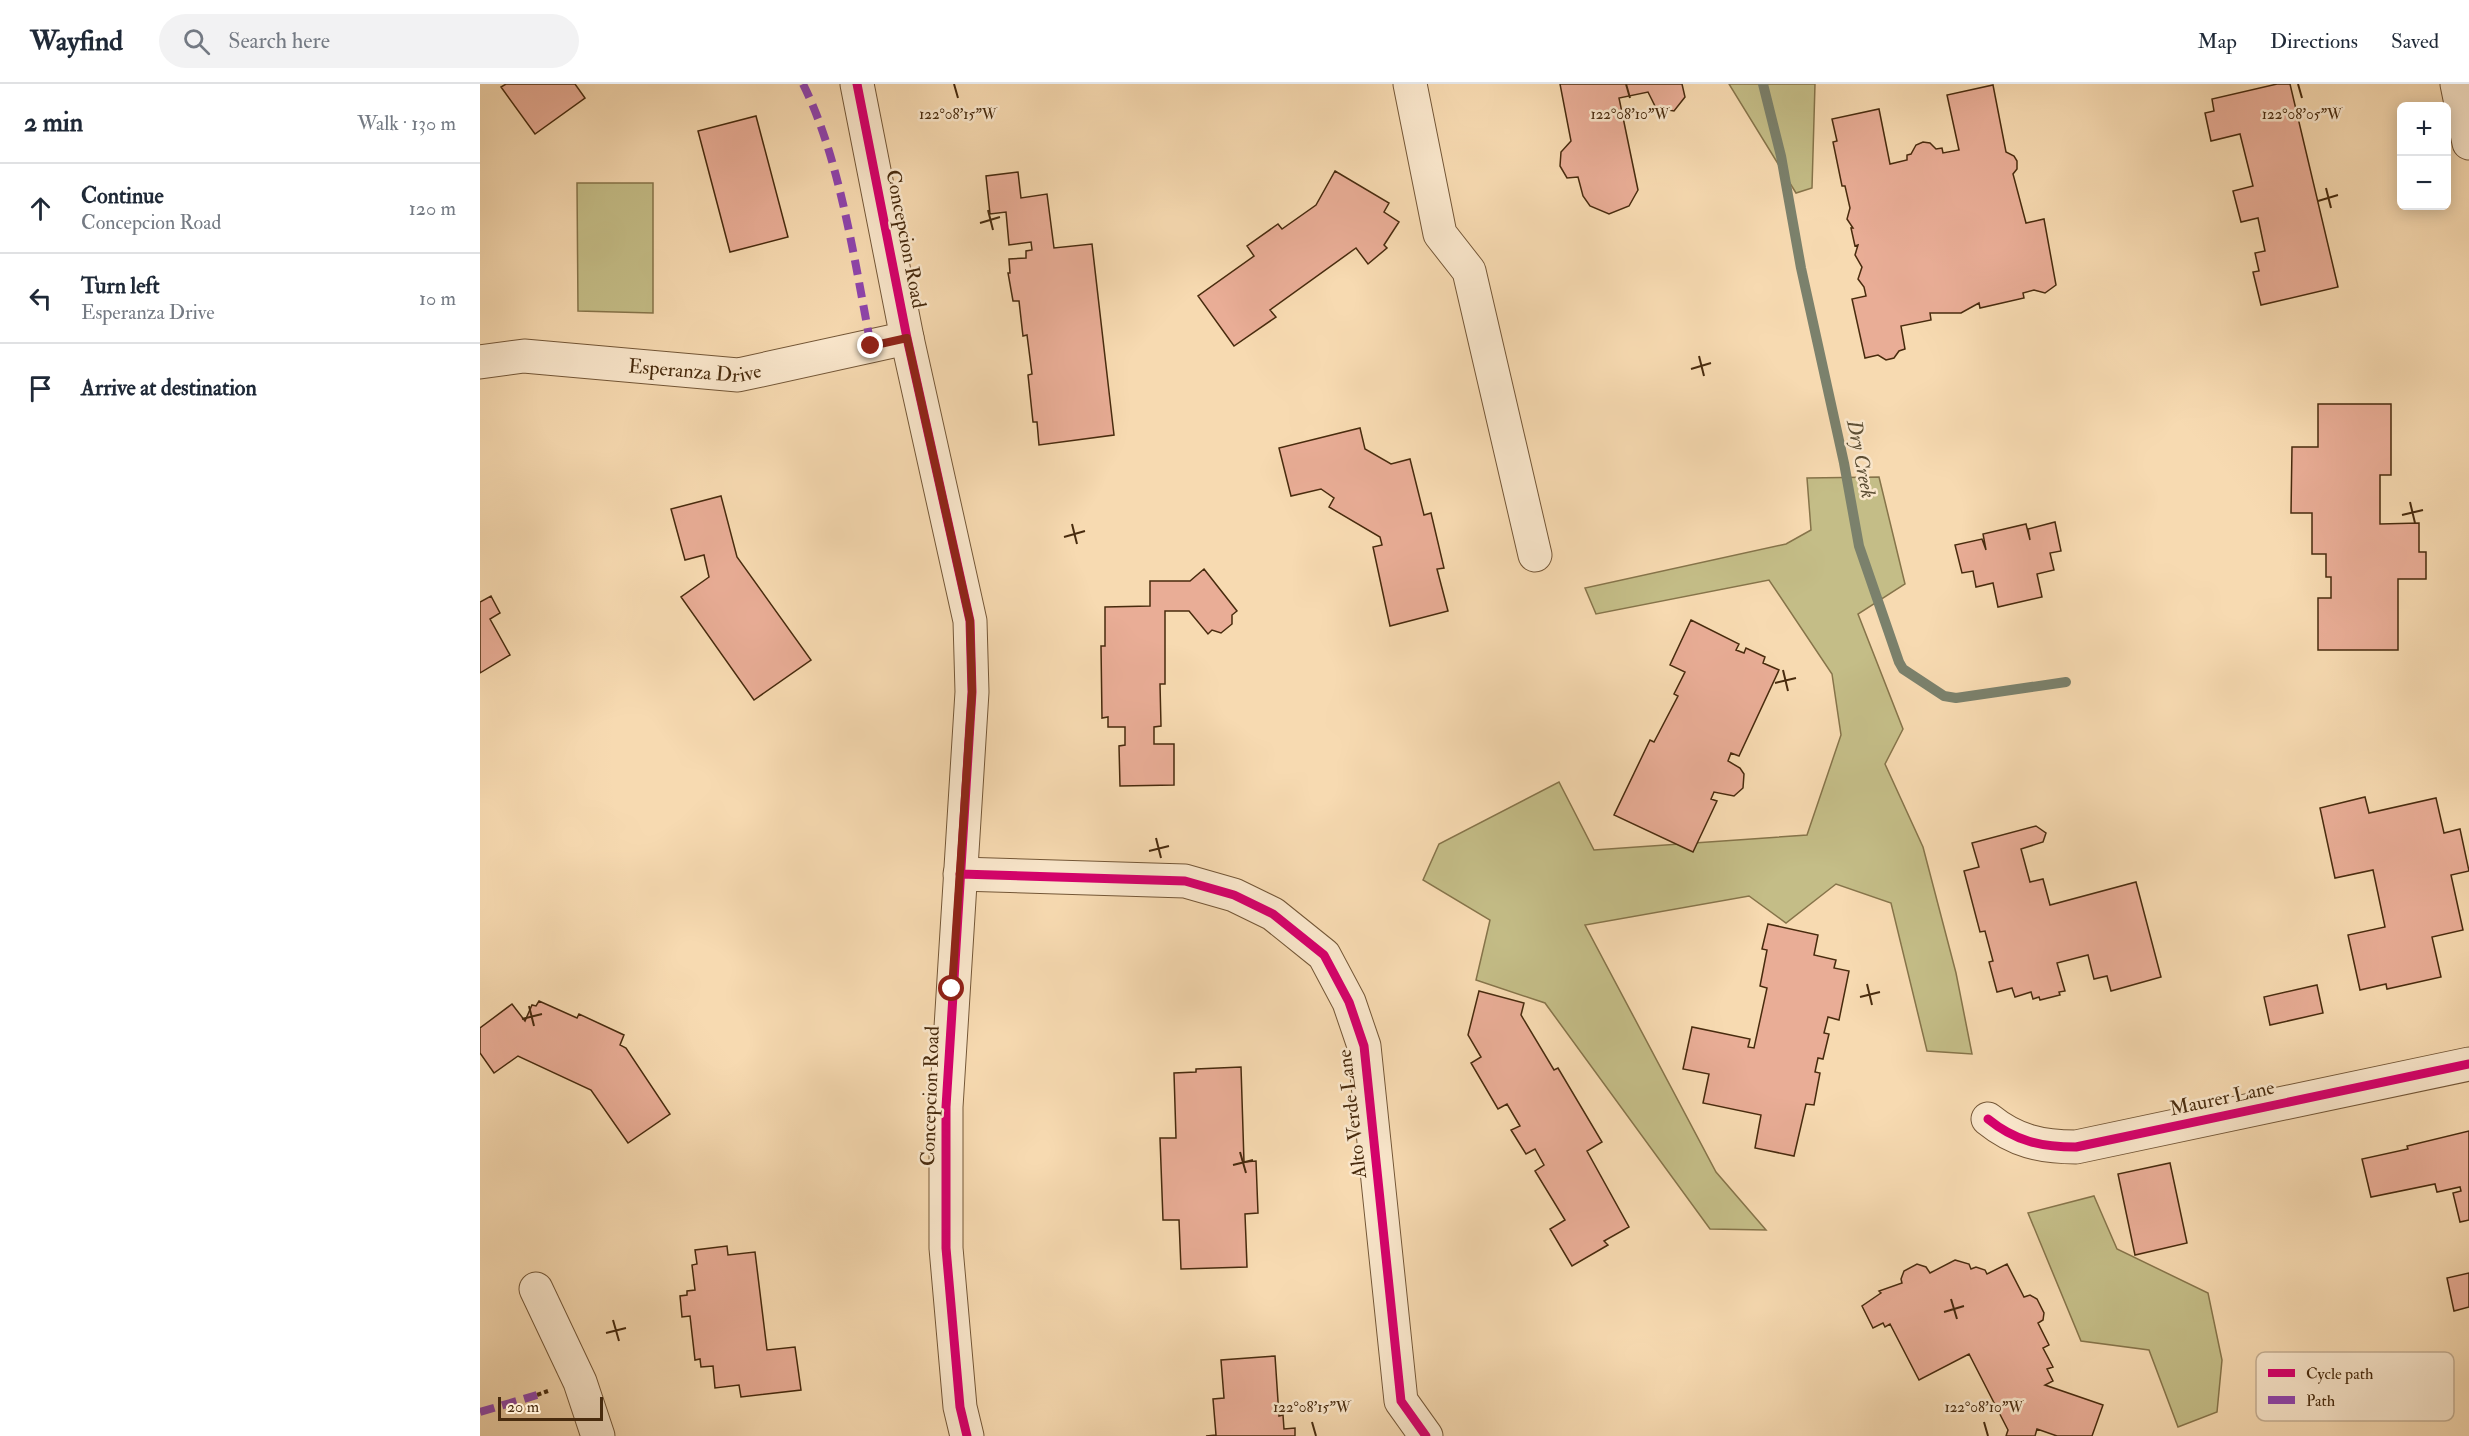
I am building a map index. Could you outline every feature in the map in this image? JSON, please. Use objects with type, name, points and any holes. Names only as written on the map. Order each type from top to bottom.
[{"type":"street","name":"Concepcion Road","points":[[857,84],[907,338],[970,621],[972,692],[946,1107],[945,1248],[960,1407],[967,1436]]},
{"type":"street","points":[[1410,84],[1440,234],[1469,271],[1535,555]]},
{"type":"street","points":[[2457,84],[2469,143]]},
{"type":"street","name":"Esperanza Drive","points":[[480,362],[524,356],[738,375],[907,338]]},
{"type":"street","name":"Alto Verde Lane","points":[[960,874],[1185,881],[1234,895],[1273,914],[1324,955],[1349,1002],[1364,1046],[1401,1401],[1426,1436]]},
{"type":"street","name":"Maurer Lane","points":[[1988,1119],[2006,1134],[2027,1142],[2050,1147],[2076,1147],[2469,1064]]},
{"type":"street","points":[[536,1289],[580,1382],[598,1436]]},
{"type":"shaded area","points":[[1729,84],[1815,84],[1812,188],[1796,193]]},
{"type":"shaded area","points":[[577,183],[653,183],[653,313],[578,311]]},
{"type":"shaded area","points":[[1879,477],[1905,584],[1858,614],[1903,729],[1885,764],[1923,847],[1956,973],[1972,1054],[1927,1051],[1891,903],[1836,884],[1786,923],[1749,896],[1585,925],[1716,1172],[1766,1230],[1710,1229],[1545,1003],[1476,980],[1490,920],[1423,880],[1439,844],[1559,782],[1594,850],[1807,835],[1841,735],[1832,674],[1769,580],[1596,614],[1585,588],[1786,544],[1811,530],[1807,478]]},
{"type":"shaded area","points":[[2094,1196],[2117,1249],[2208,1293],[2222,1360],[2217,1412],[2178,1427],[2149,1350],[2081,1341],[2028,1213]]},
{"type":"building","points":[[506,84],[575,84],[585,98],[535,134],[501,87]]},
{"type":"building","points":[[1560,84],[1682,84],[1685,97],[1674,111],[1656,108],[1648,92],[1619,98],[1638,190],[1629,206],[1609,214],[1590,206],[1583,196],[1578,177],[1567,178],[1560,166],[1561,152],[1571,141]]},
{"type":"building","points":[[2277,84],[2290,84],[2338,287],[2261,305],[2253,272],[2259,271],[2255,253],[2265,251],[2258,218],[2241,222],[2233,191],[2253,186],[2240,134],[2211,141],[2205,113],[2214,111],[2212,99]]},
{"type":"building","points":[[1993,85],[2006,152],[2014,156],[2017,161],[2017,169],[2013,174],[2026,223],[2044,219],[2056,285],[2045,293],[2034,290],[2023,293],[2024,298],[1980,308],[1979,303],[1961,313],[1930,313],[1931,320],[1901,326],[1905,349],[1899,351],[1894,358],[1886,360],[1878,355],[1865,358],[1852,299],[1866,296],[1864,287],[1858,279],[1862,267],[1855,255],[1858,245],[1855,246],[1851,228],[1853,228],[1847,219],[1850,208],[1845,186],[1842,186],[1833,142],[1837,141],[1832,119],[1879,109],[1890,164],[1907,160],[1907,155],[1911,154],[1916,145],[1923,142],[1930,143],[1936,149],[1942,148],[1943,153],[1959,150],[1947,95]]},
{"type":"building","points":[[756,116],[788,237],[730,252],[698,131]]},
{"type":"building","points":[[1335,171],[1389,203],[1384,212],[1399,222],[1384,245],[1387,248],[1368,264],[1356,248],[1270,310],[1276,317],[1234,346],[1198,296],[1254,256],[1247,246],[1278,224],[1282,229],[1316,205]]},
{"type":"building","points":[[1018,172],[1021,198],[1047,194],[1054,248],[1092,244],[1114,435],[1039,445],[1037,422],[1033,422],[1028,375],[1032,374],[1027,335],[1023,336],[1019,301],[1013,301],[1008,273],[1010,273],[1009,259],[1026,258],[1026,251],[1032,250],[1031,242],[1009,245],[1006,212],[990,214],[986,176]]},
{"type":"building","points":[[2318,404],[2391,404],[2391,475],[2380,475],[2380,524],[2419,523],[2419,552],[2426,552],[2426,579],[2398,579],[2398,650],[2318,650],[2318,598],[2331,598],[2331,577],[2326,577],[2326,554],[2312,554],[2312,513],[2291,513],[2292,447],[2318,447]]},
{"type":"building","points":[[1360,428],[1365,449],[1391,464],[1410,459],[1424,515],[1431,513],[1444,568],[1437,569],[1448,611],[1390,626],[1373,547],[1382,545],[1380,537],[1329,507],[1334,498],[1321,489],[1291,496],[1279,448]]},
{"type":"building","points":[[721,496],[737,557],[811,660],[754,700],[681,597],[709,577],[704,555],[685,560],[671,509]]},
{"type":"building","points":[[2055,522],[2061,551],[2050,553],[2054,570],[2037,574],[2042,597],[1998,607],[1993,583],[1976,587],[1973,571],[1962,573],[1955,545],[1982,539],[1986,550],[1983,534],[2026,524],[2030,540],[2028,529]]},
{"type":"building","points":[[1204,569],[1237,611],[1232,615],[1232,624],[1221,633],[1212,630],[1208,634],[1189,611],[1165,611],[1165,684],[1160,684],[1161,726],[1154,727],[1154,744],[1174,744],[1174,785],[1120,786],[1119,746],[1125,745],[1125,727],[1108,727],[1108,717],[1102,718],[1101,646],[1105,646],[1105,607],[1150,606],[1150,581],[1190,581]]},
{"type":"building","points":[[491,596],[500,613],[490,619],[510,655],[480,673],[480,602]]},
{"type":"building","points":[[1691,620],[1739,644],[1736,650],[1744,653],[1746,648],[1765,657],[1763,663],[1779,670],[1739,756],[1731,753],[1728,761],[1740,768],[1744,774],[1743,788],[1734,796],[1714,792],[1711,799],[1717,801],[1693,852],[1614,815],[1650,740],[1654,742],[1678,696],[1674,694],[1685,672],[1670,665]]},
{"type":"building","points":[[2365,797],[2369,813],[2436,798],[2444,833],[2460,829],[2469,871],[2451,875],[2463,930],[2432,937],[2441,977],[2387,989],[2386,984],[2360,990],[2348,935],[2385,927],[2373,870],[2335,878],[2320,808]]},
{"type":"building","points":[[2036,826],[2046,833],[2043,842],[2021,849],[2030,882],[2043,879],[2050,905],[2136,882],[2161,977],[2111,991],[2107,976],[2094,979],[2088,955],[2057,963],[2065,991],[2059,992],[2060,995],[2040,1000],[2039,997],[2033,999],[2031,992],[2015,997],[2012,988],[1997,992],[1989,962],[1993,961],[1985,931],[1980,932],[1964,871],[1979,867],[1972,843]]},
{"type":"building","points":[[1768,924],[1818,935],[1814,955],[1836,960],[1834,968],[1849,971],[1839,1020],[1828,1017],[1824,1033],[1829,1034],[1823,1059],[1818,1058],[1815,1072],[1820,1073],[1814,1105],[1806,1104],[1794,1156],[1755,1148],[1761,1115],[1703,1103],[1709,1074],[1683,1069],[1692,1027],[1750,1039],[1748,1047],[1754,1048],[1767,988],[1760,986],[1767,950],[1762,949]]},
{"type":"building","points":[[2317,985],[2323,1013],[2270,1025],[2264,997]]},
{"type":"building","points":[[1479,991],[1524,1003],[1521,1015],[1554,1070],[1558,1068],[1602,1142],[1587,1151],[1629,1227],[1604,1241],[1608,1245],[1572,1266],[1550,1229],[1565,1220],[1535,1171],[1544,1165],[1535,1149],[1526,1154],[1511,1130],[1520,1126],[1507,1104],[1498,1109],[1471,1063],[1481,1057],[1468,1035]]},
{"type":"building","points":[[539,1001],[577,1018],[579,1014],[624,1035],[620,1045],[626,1048],[670,1114],[628,1143],[591,1090],[518,1056],[494,1073],[480,1053],[480,1028],[512,1004],[525,1021],[532,1005],[536,1006]]},
{"type":"building","points":[[1241,1067],[1244,1162],[1256,1161],[1258,1213],[1245,1214],[1247,1267],[1181,1269],[1179,1220],[1163,1220],[1160,1138],[1176,1138],[1174,1073],[1196,1072],[1196,1069]]},
{"type":"building","points":[[2469,1131],[2469,1220],[2460,1222],[2453,1193],[2461,1191],[2460,1187],[2437,1192],[2435,1184],[2371,1197],[2362,1159],[2408,1149],[2407,1146]]},
{"type":"building","points":[[2170,1163],[2187,1243],[2135,1255],[2118,1174]]},
{"type":"building","points":[[727,1246],[728,1255],[755,1252],[767,1350],[795,1347],[801,1390],[741,1397],[739,1385],[715,1388],[713,1366],[701,1367],[700,1359],[695,1360],[690,1316],[682,1317],[680,1296],[687,1295],[687,1291],[695,1290],[692,1265],[697,1264],[695,1250]]},
{"type":"building","points":[[1955,1260],[1969,1264],[1971,1269],[1976,1267],[1985,1270],[1987,1274],[2007,1264],[2024,1297],[2030,1295],[2037,1299],[2044,1313],[2043,1320],[2038,1323],[2049,1345],[2043,1348],[2053,1367],[2047,1369],[2053,1381],[2045,1385],[2103,1405],[2092,1436],[2057,1436],[2037,1429],[2035,1436],[2006,1436],[2008,1430],[1969,1354],[1919,1380],[1890,1324],[1885,1327],[1883,1323],[1873,1328],[1862,1306],[1881,1293],[1879,1291],[1902,1283],[1904,1271],[1917,1264],[1926,1267],[1930,1273]]},
{"type":"building","points":[[2469,1273],[2469,1307],[2454,1311],[2447,1278]]},
{"type":"building","points":[[1275,1356],[1279,1416],[1283,1415],[1284,1429],[1295,1428],[1295,1436],[1206,1436],[1216,1435],[1213,1399],[1224,1398],[1221,1360]]},
{"type":"waterway","name":"Dry Creek","points":[[1763,84],[1781,156],[1801,268],[1844,463],[1859,546],[1899,662],[1903,669],[1944,696],[1956,698],[2066,682]]},
{"type":"marked path","points":[[803,84],[816,113],[837,178],[871,346]]},
{"type":"marked path","points":[[480,1412],[537,1395]]},
{"type":"cycle path","points":[[857,84],[907,338],[970,621],[972,692],[946,1107],[946,1248],[960,1407],[967,1436]]},
{"type":"cycle path","points":[[960,874],[1185,881],[1234,895],[1273,914],[1324,955],[1349,1002],[1364,1046],[1401,1401],[1426,1436]]},
{"type":"cycle path","points":[[1988,1119],[2018,1138],[2051,1146],[2076,1147],[2469,1064]]},
{"type":"route","points":[[871,346],[907,338],[970,621],[972,692],[952,989]]}]
